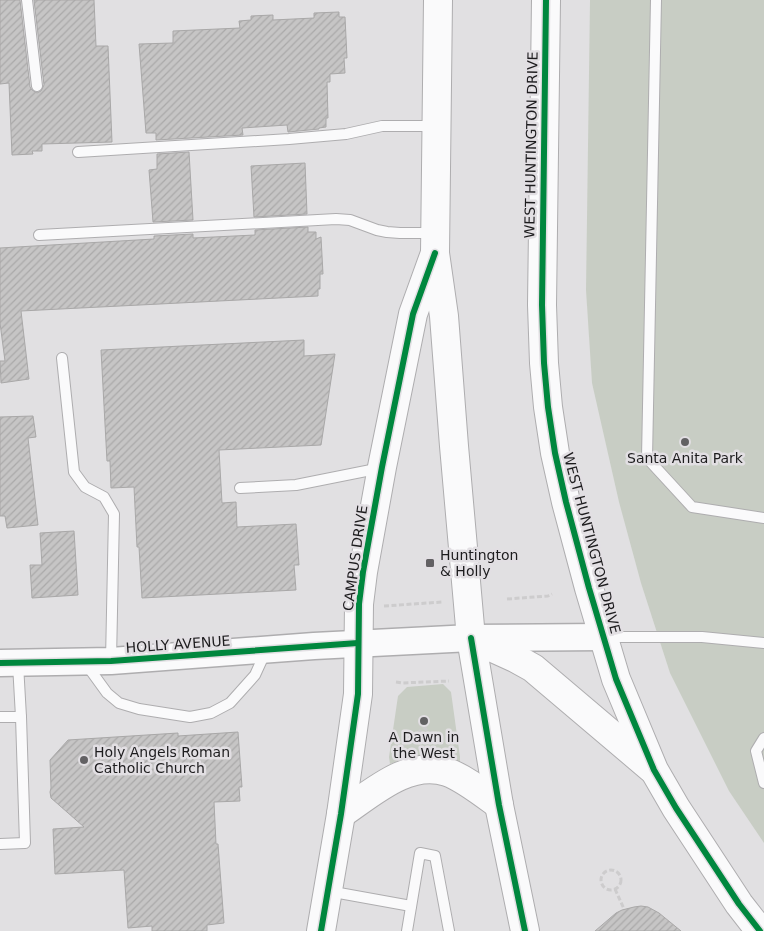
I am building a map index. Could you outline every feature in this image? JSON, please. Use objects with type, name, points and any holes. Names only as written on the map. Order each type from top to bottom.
[{"type":"main road","points":[[438,0],[435,243],[444,316],[471,638],[499,805],[525,931]]},
{"type":"main road","name":"WEST HUNTINGTON DRIVE","points":[[546,0],[542,304],[544,363],[555,453],[566,502],[603,637],[619,687],[654,770],[694,836],[739,904],[760,931]]},
{"type":"main road","name":"CAMPUS DRIVE","points":[[321,931],[341,814],[358,694],[359,604],[362,572],[413,314],[435,243]]},
{"type":"main road","points":[[471,638],[533,668],[654,770]]},
{"type":"main road","points":[[341,814],[390,781],[425,769],[447,772],[460,778],[499,805]]},
{"type":"street","name":"HOLLY AVENUE","points":[[9,663],[111,661],[358,643],[471,638],[603,637]]},
{"type":"lane","points":[[27,0],[36,86]]},
{"type":"lane","points":[[656,0],[647,458],[692,507],[764,518]]},
{"type":"lane","points":[[78,152],[289,139],[346,134],[382,126],[436,126]]},
{"type":"lane","points":[[39,235],[336,219],[350,220],[377,230],[400,233],[435,243]]},
{"type":"lane","points":[[62,358],[74,472],[85,487],[104,497],[114,514],[111,661]]},
{"type":"lane","points":[[240,488],[296,485],[382,467]]},
{"type":"lane","points":[[603,637],[702,637],[764,643]]},
{"type":"lane","points":[[84,661],[107,693],[119,702],[139,709],[190,717],[211,713],[230,703],[255,675],[266,650]]},
{"type":"lane","points":[[0,844],[25,843],[21,717],[9,663]]},
{"type":"lane","points":[[0,718],[21,717]]},
{"type":"lane","points":[[764,738],[756,751],[764,783]]},
{"type":"lane","points":[[407,931],[420,853],[435,856],[449,931]]},
{"type":"lane","points":[[328,891],[410,906]]},
{"type":"path","points":[[507,599],[548,596],[552,594]]},
{"type":"path","points":[[377,606],[446,601]]},
{"type":"path","points":[[396,682],[450,681]]},
{"type":"path","points":[[392,751],[401,748],[424,728],[446,748]]},
{"type":"path","points":[[608,870],[615,871],[620,875],[621,882],[615,889],[609,890],[602,884],[601,877],[608,870]]},
{"type":"path","points":[[615,889],[624,909]]},
{"type":"shaded area","name":"Santa Anita Park","points":[[590,0],[764,0],[764,843],[729,791],[670,673],[641,583],[619,502],[592,383],[586,290]]},
{"type":"shaded area","points":[[443,684],[451,692],[460,763],[437,757],[412,756],[390,764],[389,757],[398,696],[407,687]]},
{"type":"building","points":[[0,0],[20,0],[30,87],[37,93],[41,91],[44,85],[34,0],[94,0],[96,46],[108,46],[112,142],[42,144],[42,151],[32,151],[33,154],[12,155],[9,83],[0,84]]},
{"type":"building","points":[[339,12],[339,17],[345,17],[347,58],[344,58],[345,73],[330,74],[330,82],[327,82],[328,118],[326,118],[326,127],[288,132],[287,125],[242,128],[243,135],[156,140],[156,133],[146,133],[139,44],[173,43],[173,31],[240,28],[239,21],[251,20],[251,16],[273,15],[273,20],[314,18],[314,13]]},
{"type":"building","points":[[189,152],[193,220],[153,222],[149,170],[157,169],[157,154]]},
{"type":"building","points":[[305,163],[307,214],[254,217],[251,166]]},
{"type":"building","points":[[308,227],[308,232],[316,232],[316,239],[321,237],[323,274],[320,274],[318,296],[21,311],[29,379],[1,383],[0,361],[5,361],[0,323],[0,248],[154,239],[154,236],[193,234],[193,238],[255,235],[255,230]]},
{"type":"building","points":[[304,340],[304,356],[335,354],[321,445],[219,450],[222,503],[236,502],[237,527],[296,524],[299,565],[294,565],[296,590],[142,598],[134,487],[111,488],[110,461],[107,461],[101,350]]},
{"type":"building","points":[[33,416],[36,437],[28,438],[38,525],[7,528],[5,516],[0,516],[0,417]]},
{"type":"building","points":[[74,531],[78,595],[32,598],[30,565],[42,565],[40,533]]},
{"type":"building","points":[[238,732],[242,787],[239,787],[240,801],[214,802],[224,923],[207,925],[207,931],[152,931],[152,926],[128,928],[124,870],[55,874],[53,829],[84,827],[51,798],[50,760],[68,740],[178,733],[178,736]]},
{"type":"building","points":[[641,906],[648,907],[659,913],[681,931],[595,931],[616,913]]},
{"type":"cycle path","points":[[546,0],[542,305],[544,363],[555,453],[566,502],[616,679],[654,770],[676,808],[739,904],[760,931]]},
{"type":"cycle path","points":[[321,931],[341,814],[358,694],[359,604],[363,572],[413,314],[435,253]]},
{"type":"cycle path","points":[[471,638],[499,805],[525,931]]},
{"type":"cycle path","points":[[0,663],[111,661],[358,643]]},
{"type":"place","name":"Santa Anita Park","points":[[685,442]]},
{"type":"place","name":"Huntington & Holly","points":[[430,563]]},
{"type":"place","name":"A Dawn in the West","points":[[424,721]]},
{"type":"place","name":"Holy Angels Roman Catholic Church","points":[[84,760]]}]
